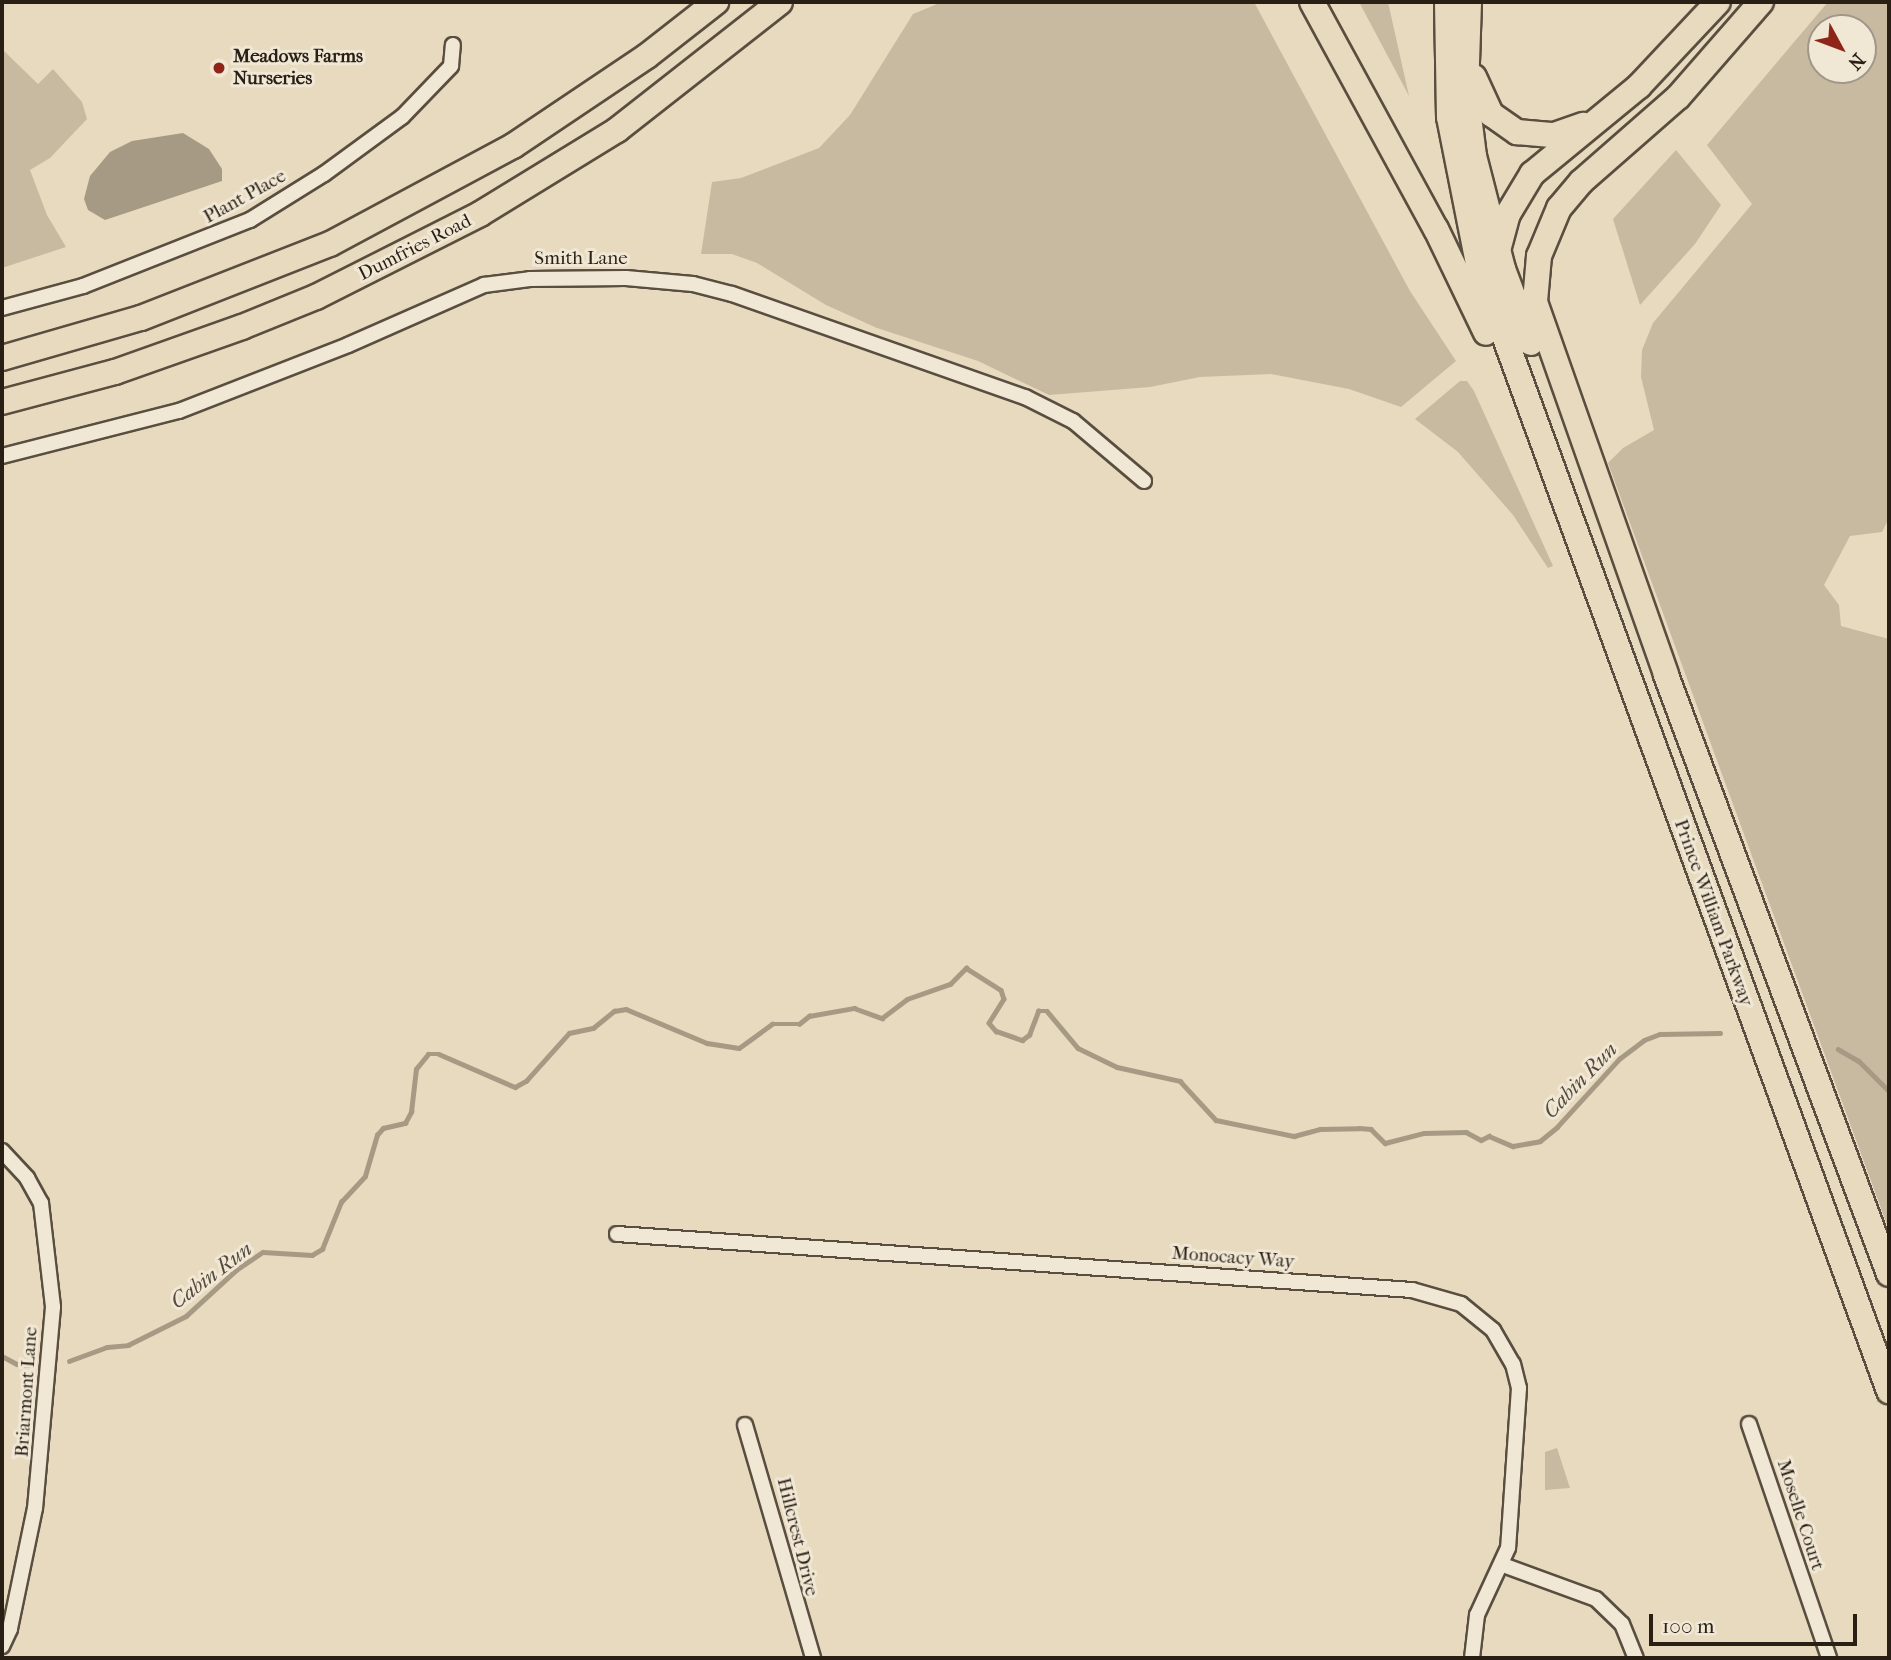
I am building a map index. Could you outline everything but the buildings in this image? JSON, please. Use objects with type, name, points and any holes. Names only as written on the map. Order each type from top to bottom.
[{"type":"highway","points":[[610,81],[698,2]]},
{"type":"highway","points":[[2,358],[141,318],[330,244],[513,146],[610,81],[716,2]]},
{"type":"highway","name":"Dumfries Road","points":[[2,402],[114,372],[242,327],[316,297],[480,215],[617,130],[780,2]]},
{"type":"highway","points":[[1312,2],[1447,251],[1541,459],[1565,501]]},
{"type":"highway","points":[[1447,2],[1449,117],[1464,204],[1478,264],[1541,434]]},
{"type":"highway","points":[[1469,2],[1471,135],[1498,252],[1604,543],[1630,577]]},
{"type":"highway","points":[[1541,434],[1501,294],[1498,252],[1508,215],[1525,184],[1664,62],[1718,2]]},
{"type":"highway","name":"Prince William Parkway","points":[[1760,2],[1678,97],[1570,194],[1550,225],[1539,256],[1535,287],[1541,328],[1630,577],[1889,1274]]},
{"type":"highway","points":[[1468,46],[1479,96],[1491,114],[1511,129],[1554,135],[1608,112]]},
{"type":"highway","name":"Prince William Parkway","points":[[1541,434],[1889,1391]]},
{"type":"street","name":"Plant Place","points":[[2,308],[83,286],[250,220],[324,174],[402,117],[449,70],[455,58],[453,45]]},
{"type":"street","name":"Smith Lane","points":[[2,456],[179,411],[348,345],[484,285],[530,279],[626,278],[692,284],[732,294],[1024,397],[1073,421],[1144,481]]},
{"type":"street","name":"Briarmont Lane","points":[[2,1151],[27,1178],[41,1203],[52,1272],[53,1307],[35,1508],[10,1629],[2,1646]]},
{"type":"street","name":"Monocacy Way","points":[[617,1234],[1435,1294],[1461,1304],[1493,1331],[1513,1364],[1519,1388],[1511,1526],[1503,1565],[1477,1615],[1472,1658]]},
{"type":"street","name":"Moselle Court","points":[[1749,1424],[1829,1658]]},
{"type":"street","name":"Hillcrest Drive","points":[[746,1425],[813,1658]]},
{"type":"street","points":[[1503,1565],[1596,1599],[1622,1624],[1636,1658]]},
{"type":"shaded area","points":[[942,2],[1254,2],[1410,291],[1456,361],[1401,407],[1349,389],[1271,374],[1200,377],[1150,387],[1049,395],[978,361],[877,328],[826,305],[757,263],[732,254],[701,254],[712,182],[741,178],[819,148],[850,115],[913,14]]},
{"type":"shaded area","points":[[1359,2],[1388,2],[1409,96]]},
{"type":"shaded area","points":[[1828,2],[1889,2],[1889,518],[1882,532],[1850,536],[1824,585],[1839,605],[1841,626],[1889,639],[1889,1230],[1608,463],[1623,448],[1654,430],[1641,377],[1642,350],[1653,323],[1752,204],[1707,145],[1807,27],[1807,84],[1877,84],[1877,14],[1818,14]]},
{"type":"shaded area","points":[[2,49],[38,84],[53,69],[82,102],[87,119],[50,158],[30,170],[47,215],[66,247],[2,268]]},
{"type":"shaded area","points":[[183,133],[209,149],[222,169],[222,181],[105,220],[88,210],[84,199],[90,176],[110,152],[132,141]]},
{"type":"shaded area","points":[[1676,150],[1721,205],[1695,244],[1640,305],[1613,219]]},
{"type":"shaded area","points":[[1460,381],[1467,381],[1474,391],[1553,566],[1548,568],[1513,515],[1458,452],[1415,419]]},
{"type":"shaded area","points":[[1557,1448],[1570,1488],[1545,1490],[1545,1452]]},
{"type":"waterway","name":"Cabin Run","points":[[69,1361],[107,1347],[128,1345],[186,1316],[236,1270],[263,1252],[312,1255],[322,1249],[341,1202],[365,1176],[377,1135],[383,1128],[405,1123],[411,1112],[416,1069],[428,1054],[439,1054],[515,1087],[526,1081],[569,1033],[593,1028],[614,1011],[626,1009],[707,1043],[739,1048],[772,1024],[799,1024],[809,1016],[854,1008],[882,1018],[907,999],[950,984],[966,968],[1001,990],[1004,999],[989,1023],[996,1031],[1022,1040],[1029,1035],[1038,1011],[1047,1011],[1078,1048],[1117,1067],[1180,1081],[1216,1120],[1294,1136],[1320,1129],[1371,1129],[1385,1143],[1424,1133],[1466,1132],[1481,1140],[1489,1136],[1513,1146],[1540,1141],[1557,1127],[1619,1059],[1644,1040],[1660,1034],[1720,1033]]},
{"type":"waterway","name":"Cabin Run","points":[[1838,1049],[1859,1061],[1889,1091]]},
{"type":"waterway","name":"Cabin Run","points":[[2,1356],[17,1364],[33,1365]]},
{"type":"place","name":"Meadows Farms Nurseries","points":[[219,68]]}]
